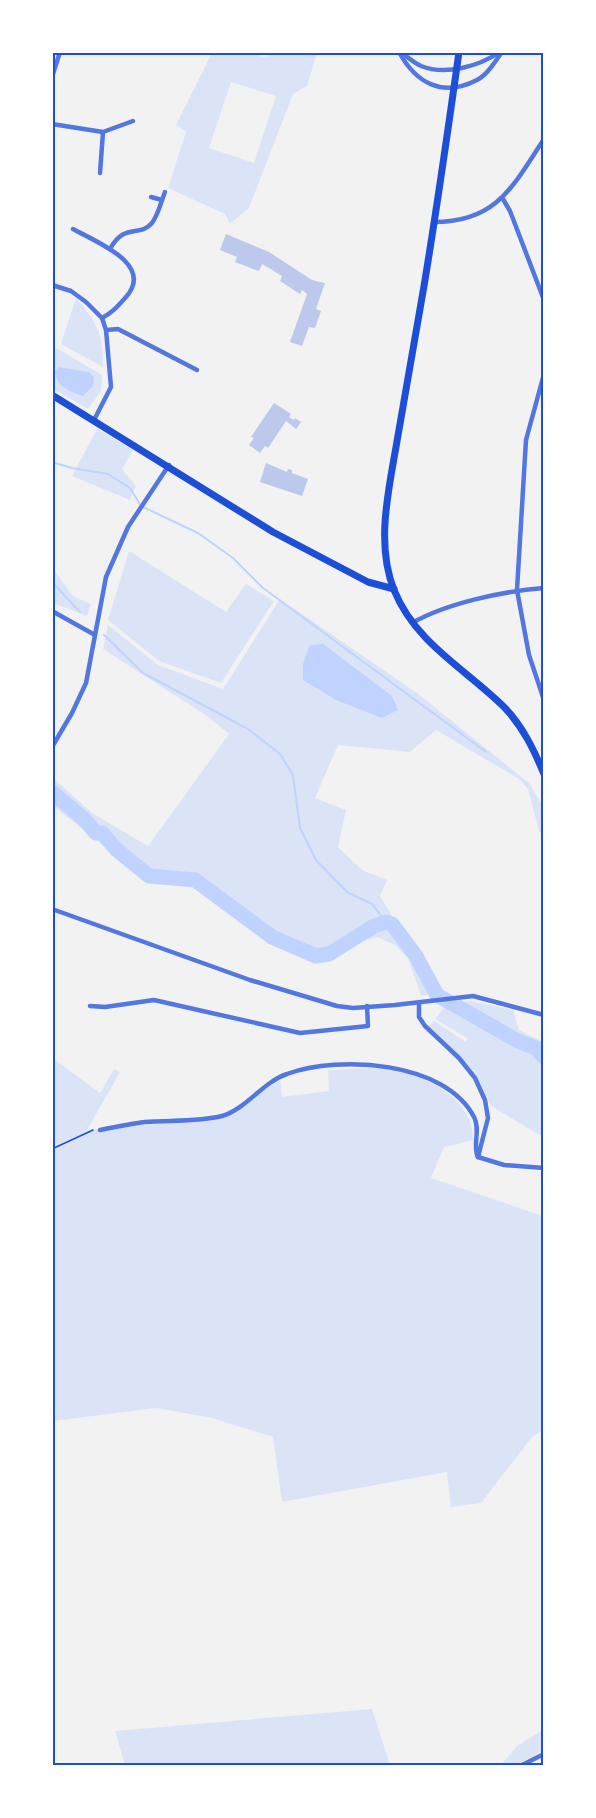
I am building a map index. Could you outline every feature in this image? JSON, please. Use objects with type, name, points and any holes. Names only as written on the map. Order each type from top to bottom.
[{"type":"main road","points":[[459,52],[434,222],[388,490],[385,532],[394,589],[412,623],[427,640],[506,709],[532,747],[543,774]]},
{"type":"main road","points":[[52,395],[169,465],[273,532],[368,582],[394,589]]},
{"type":"street","points":[[52,77],[60,52]]},
{"type":"street","points":[[400,52],[420,66],[436,70],[485,62],[501,52]]},
{"type":"street","points":[[400,52],[410,72],[424,82],[438,87],[453,87],[477,80],[501,52]]},
{"type":"street","points":[[52,124],[103,132],[133,121]]},
{"type":"street","points":[[100,173],[103,132]]},
{"type":"street","points":[[434,222],[456,222],[502,199],[543,139]]},
{"type":"street","points":[[110,249],[117,236],[123,232],[146,227],[153,222],[165,192]]},
{"type":"street","points":[[152,197],[162,200]]},
{"type":"street","points":[[502,199],[510,211],[543,300]]},
{"type":"street","points":[[73,229],[110,249],[132,268],[135,280],[112,313],[102,318]]},
{"type":"street","points":[[52,285],[78,296],[102,318],[106,330],[111,387],[94,420]]},
{"type":"street","points":[[106,330],[118,328],[197,370]]},
{"type":"street","points":[[543,374],[526,440],[517,590],[530,655],[543,700]]},
{"type":"street","points":[[52,747],[86,683],[106,577],[141,506],[169,465]]},
{"type":"street","points":[[412,623],[440,611],[517,590],[543,588]]},
{"type":"street","points":[[52,611],[95,635]]},
{"type":"street","points":[[52,909],[250,980],[337,1006],[419,1003],[450,997],[473,996],[543,1015]]},
{"type":"street","points":[[90,1006],[105,1007],[154,1000],[300,1033],[368,1026],[367,1006]]},
{"type":"street","points":[[419,1003],[419,1017],[425,1026],[459,1058],[475,1078],[485,1100],[488,1119],[478,1157]]},
{"type":"street","points":[[100,1130],[144,1122],[224,1116],[288,1073],[326,1067],[389,1066],[434,1081],[464,1104],[474,1117],[477,1128],[478,1157]]},
{"type":"street","points":[[478,1157],[504,1165],[543,1168]]},
{"type":"street","points":[[520,1766],[543,1754]]},
{"type":"path","points":[[52,1149],[100,1130]]},
{"type":"shaded area","points":[[212,53],[250,53],[264,57],[277,53],[317,53],[307,86],[293,94],[249,208],[230,224],[225,214],[168,188],[186,132],[176,125]],"holes":[[[231,82],[276,96],[254,163],[209,148]]]},
{"type":"shaded area","points":[[76,298],[90,315],[98,330],[102,346],[103,367],[61,344]]},
{"type":"shaded area","points":[[56,348],[102,375],[101,391],[88,409],[53,389],[53,358]]},
{"type":"shaded area","points":[[97,429],[133,450],[122,469],[136,486],[130,500],[72,476]]},
{"type":"shaded area","points":[[129,551],[226,612],[246,584],[274,601],[221,683],[159,661],[108,620]]},
{"type":"shaded area","points":[[53,569],[73,596],[91,604],[87,616],[53,603]]},
{"type":"shaded area","points":[[280,599],[417,693],[529,783],[543,806],[543,836],[539,831],[528,789],[519,779],[436,730],[410,752],[338,745],[315,798],[346,810],[338,847],[362,870],[387,880],[380,896],[440,993],[421,996],[408,958],[395,945],[377,937],[319,954],[267,944],[267,937],[194,885],[149,881],[53,806],[52,777],[92,813],[148,846],[229,734],[207,716],[103,649],[108,625],[158,665],[223,689]]},
{"type":"shaded area","points":[[470,1001],[513,1010],[519,1030],[543,1042],[543,1137],[491,1106],[476,1075],[460,1056],[428,1026],[434,1021],[466,1042],[467,1038],[435,1019],[445,1006]]},
{"type":"shaded area","points":[[55,1060],[100,1093],[114,1069],[120,1072],[87,1130],[223,1118],[280,1080],[282,1097],[329,1091],[328,1070],[370,1068],[399,1071],[429,1082],[455,1100],[465,1112],[471,1125],[473,1140],[444,1147],[431,1178],[543,1216],[543,1430],[532,1437],[481,1503],[451,1507],[447,1472],[282,1502],[273,1437],[212,1418],[156,1408],[53,1421],[52,1062]]},
{"type":"shaded area","points":[[372,1709],[390,1765],[125,1765],[115,1731]]},
{"type":"shaded area","points":[[543,1730],[543,1751],[515,1765],[501,1765],[517,1746]]},
{"type":"water","points":[[58,367],[89,372],[94,377],[93,386],[83,396],[69,390],[61,385],[56,377],[55,372]]},
{"type":"water","points":[[323,644],[392,696],[398,710],[382,718],[336,700],[303,680],[303,664],[310,645]]},
{"type":"building","points":[[226,234],[269,252],[312,280],[325,283],[316,309],[321,311],[315,328],[309,327],[302,346],[290,342],[307,294],[302,290],[300,294],[280,281],[282,276],[262,264],[259,271],[235,262],[237,257],[220,250]]},
{"type":"building","points":[[274,403],[291,414],[289,417],[301,422],[296,429],[286,421],[268,448],[265,446],[260,453],[249,445],[254,438],[251,437]]},
{"type":"building","points":[[266,463],[287,472],[288,469],[292,470],[292,473],[308,479],[302,496],[260,482]]},
{"type":"waterway","points":[[52,462],[108,474],[130,488],[141,506],[198,533],[233,558],[263,588],[486,752]]},
{"type":"waterway","points":[[52,582],[80,612]]},
{"type":"waterway","points":[[104,635],[143,673],[248,729],[280,754],[293,775],[300,828],[316,860],[347,892],[372,904],[386,922]]},
{"type":"waterway","points":[[52,792],[84,819],[96,833],[102,833],[117,850],[149,876],[195,880],[272,937],[316,956],[329,954],[374,926],[386,922],[392,924],[416,956],[437,995],[518,1041],[536,1048],[544,1057]]}]
